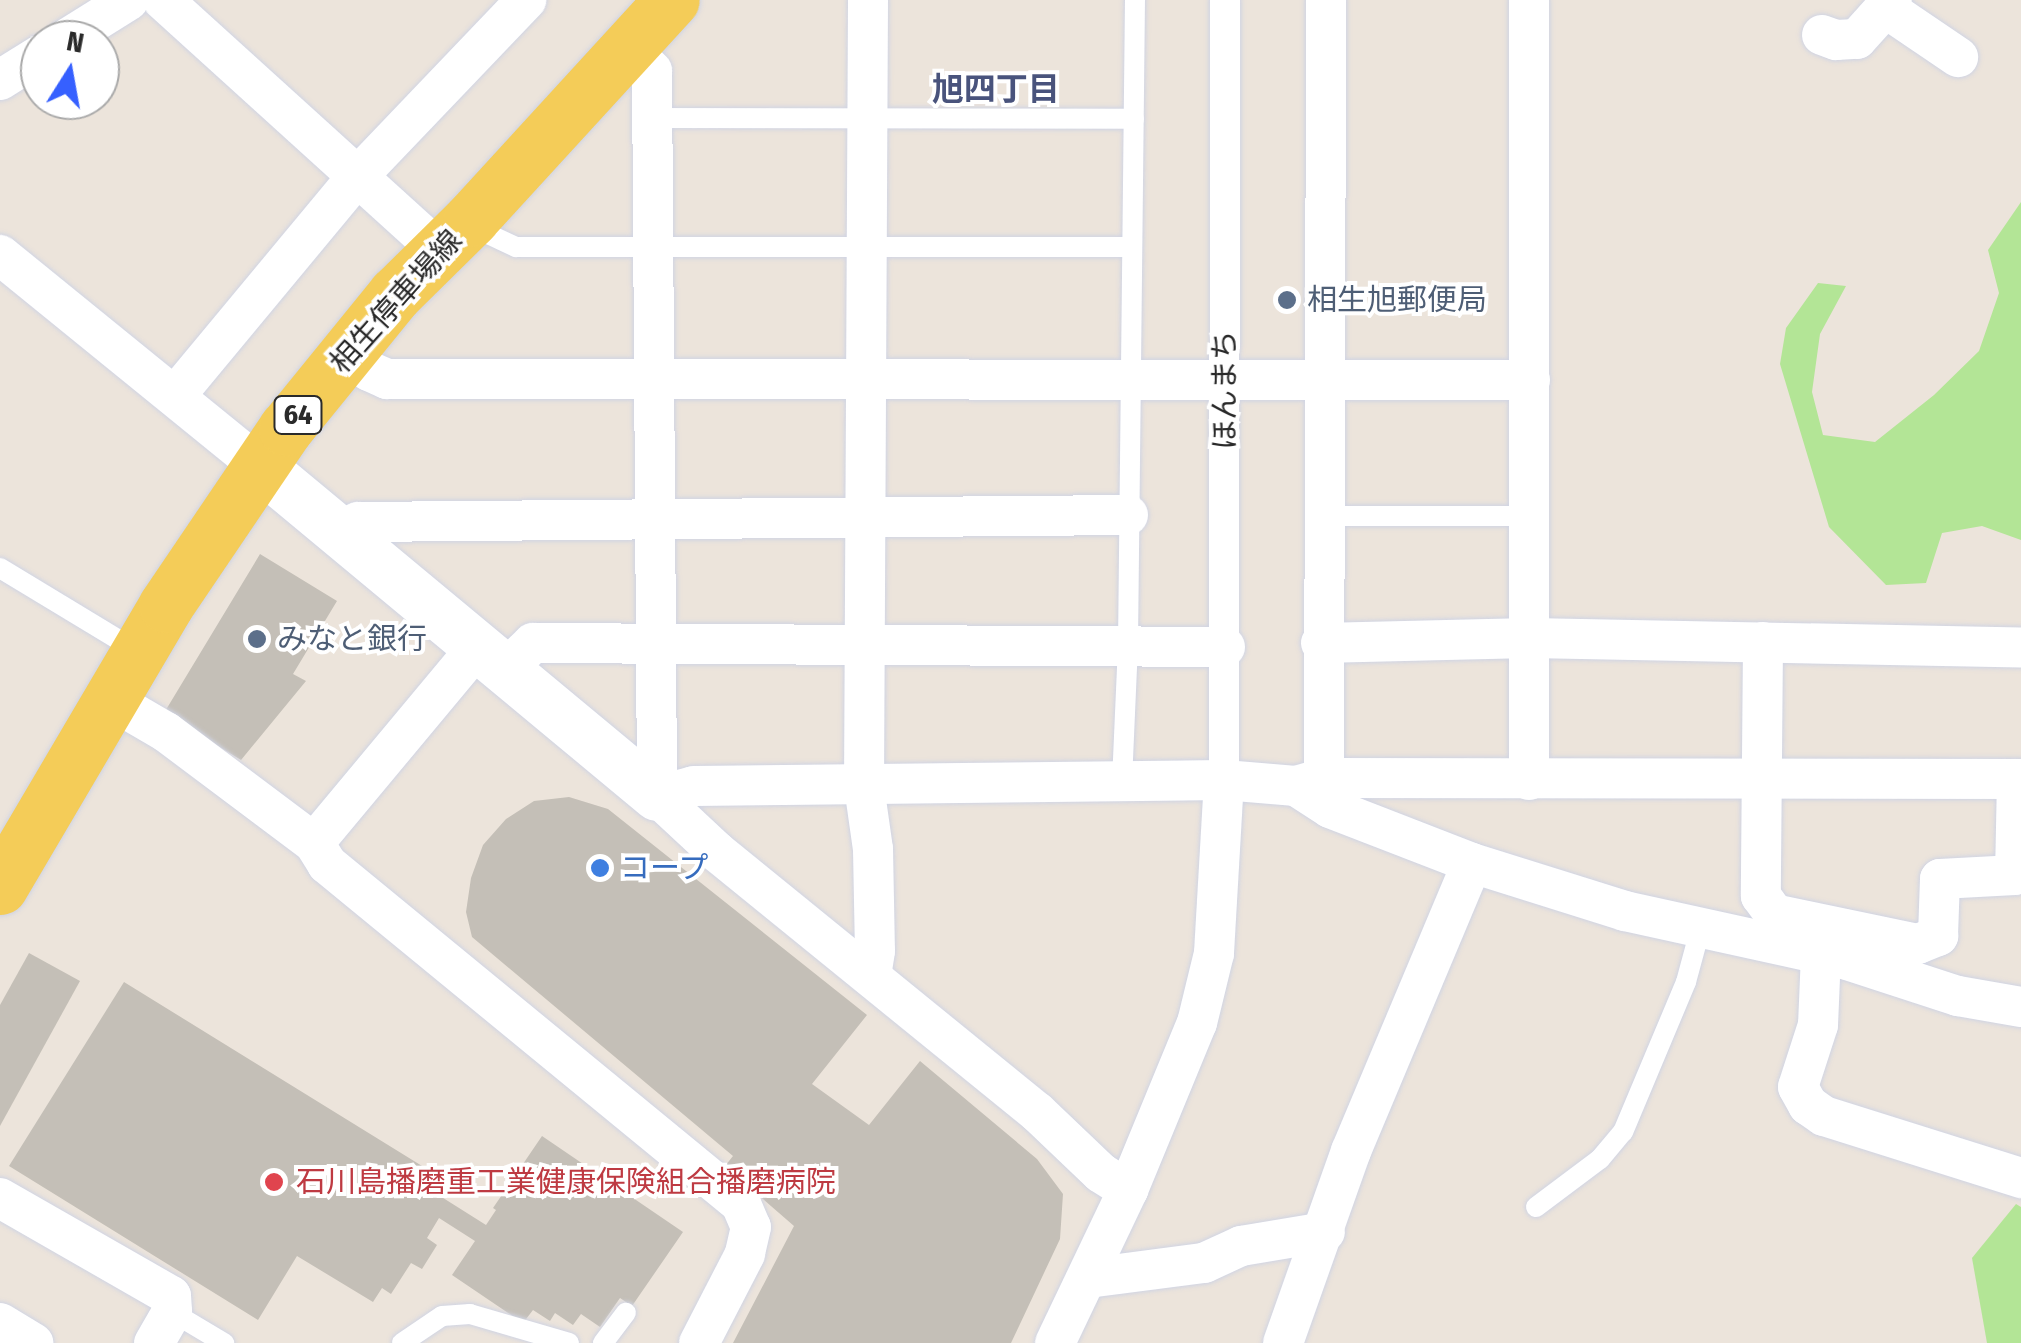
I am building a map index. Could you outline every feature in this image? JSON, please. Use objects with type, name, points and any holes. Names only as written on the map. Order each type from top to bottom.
[{"type":"main road","name":"相生停車場線","points":[[0,887],[139,652],[260,466],[395,294],[672,0]]},
{"type":"street","points":[[96,20],[129,0]]},
{"type":"street","points":[[163,0],[357,177],[455,234]]},
{"type":"street","points":[[175,396],[357,177],[526,0]]},
{"type":"street","points":[[868,0],[863,379],[864,786],[874,849],[875,951],[871,977]]},
{"type":"street","name":"ほんまち","points":[[1224,780],[1225,0]]},
{"type":"street","points":[[1326,0],[1321,643],[1310,782],[1330,808],[1472,863],[1700,930],[2014,1000]]},
{"type":"street","points":[[1529,0],[1529,780]]},
{"type":"street","points":[[1822,36],[1858,39],[1890,4],[1958,57]]},
{"type":"street","points":[[629,47],[652,71],[657,796]]},
{"type":"street","points":[[0,255],[493,656],[717,852],[1037,1112],[1102,1173],[1128,1190]]},
{"type":"street","points":[[350,352],[370,371],[387,379],[1530,380]]},
{"type":"street","points":[[343,534],[358,522],[1128,514]]},
{"type":"street","points":[[1321,643],[1530,638],[2021,647]]},
{"type":"street","points":[[657,796],[694,786],[1224,780],[1310,782],[1762,779],[2019,779],[2015,874],[1940,878],[1938,936],[1918,944],[1774,914],[1761,896],[1762,779],[1763,642]]},
{"type":"street","points":[[314,843],[493,656],[532,644],[1225,647]]},
{"type":"street","points":[[111,700],[166,732],[314,843],[327,864],[740,1204],[750,1227],[745,1254],[699,1343]]},
{"type":"street","points":[[1056,1343],[1128,1190],[1197,1023],[1214,953],[1224,780]]},
{"type":"street","points":[[1283,1343],[1351,1151],[1472,863]]},
{"type":"street","points":[[1821,954],[1818,1026],[1798,1088],[1808,1105],[1824,1116],[2021,1178]]},
{"type":"street","points":[[0,1198],[171,1296],[163,1327]]},
{"type":"street","points":[[1088,1278],[1204,1263],[1240,1246],[1325,1232]]},
{"type":"street","points":[[0,1324],[33,1343]]},
{"type":"lane","points":[[1122,782],[1128,644],[1135,0]]},
{"type":"lane","points":[[653,118],[866,122],[1134,119]]},
{"type":"lane","points":[[455,234],[488,234],[516,247],[1132,247]]},
{"type":"lane","points":[[1322,516],[1530,516]]},
{"type":"lane","points":[[0,568],[139,652]]},
{"type":"lane","points":[[1536,1207],[1600,1159],[1623,1132],[1686,982],[1700,930]]},
{"type":"lane","points":[[602,1343],[626,1312]]},
{"type":"lane","points":[[402,1343],[442,1316],[470,1314],[569,1343]]},
{"type":"lane","points":[[163,1327],[224,1343]]},
{"type":"green space","points":[[2021,202],[2021,540],[1982,526],[1942,533],[1926,583],[1886,585],[1829,527],[1780,364],[1786,328],[1818,283],[1846,286],[1820,334],[1812,392],[1823,435],[1875,442],[1934,395],[1979,351],[1999,293],[1988,250]]},
{"type":"green space","points":[[2016,1204],[2021,1207],[2021,1343],[1987,1343],[1972,1258]]},
{"type":"building","points":[[260,554],[337,601],[293,674],[306,681],[241,760],[164,713]]},
{"type":"building","points":[[569,797],[608,809],[867,1015],[812,1084],[869,1125],[920,1061],[1037,1159],[1063,1194],[1060,1239],[1011,1343],[733,1343],[794,1226],[725,1166],[733,1156],[472,937],[466,912],[471,878],[483,845],[506,819],[534,801]]},
{"type":"building","points":[[29,953],[80,981],[0,1126],[0,1005]]},
{"type":"building","points":[[124,982],[448,1182],[440,1196],[486,1225],[496,1210],[493,1208],[542,1136],[683,1232],[632,1306],[620,1298],[600,1327],[581,1314],[573,1325],[555,1313],[550,1321],[533,1310],[523,1323],[452,1275],[475,1241],[439,1218],[427,1238],[437,1245],[422,1269],[411,1263],[391,1294],[382,1288],[373,1302],[297,1256],[258,1320],[9,1166]]},
{"type":"place","name":"相生旭郵便局","points":[[1287,300]]},
{"type":"place","name":"みなと銀行","points":[[257,639]]},
{"type":"place","name":"コープ","points":[[600,868]]},
{"type":"place","name":"石川島播磨重工業健康保険組合播磨病院","points":[[274,1182]]},
{"type":"district","name":"旭四丁目","points":[[996,89]]}]
